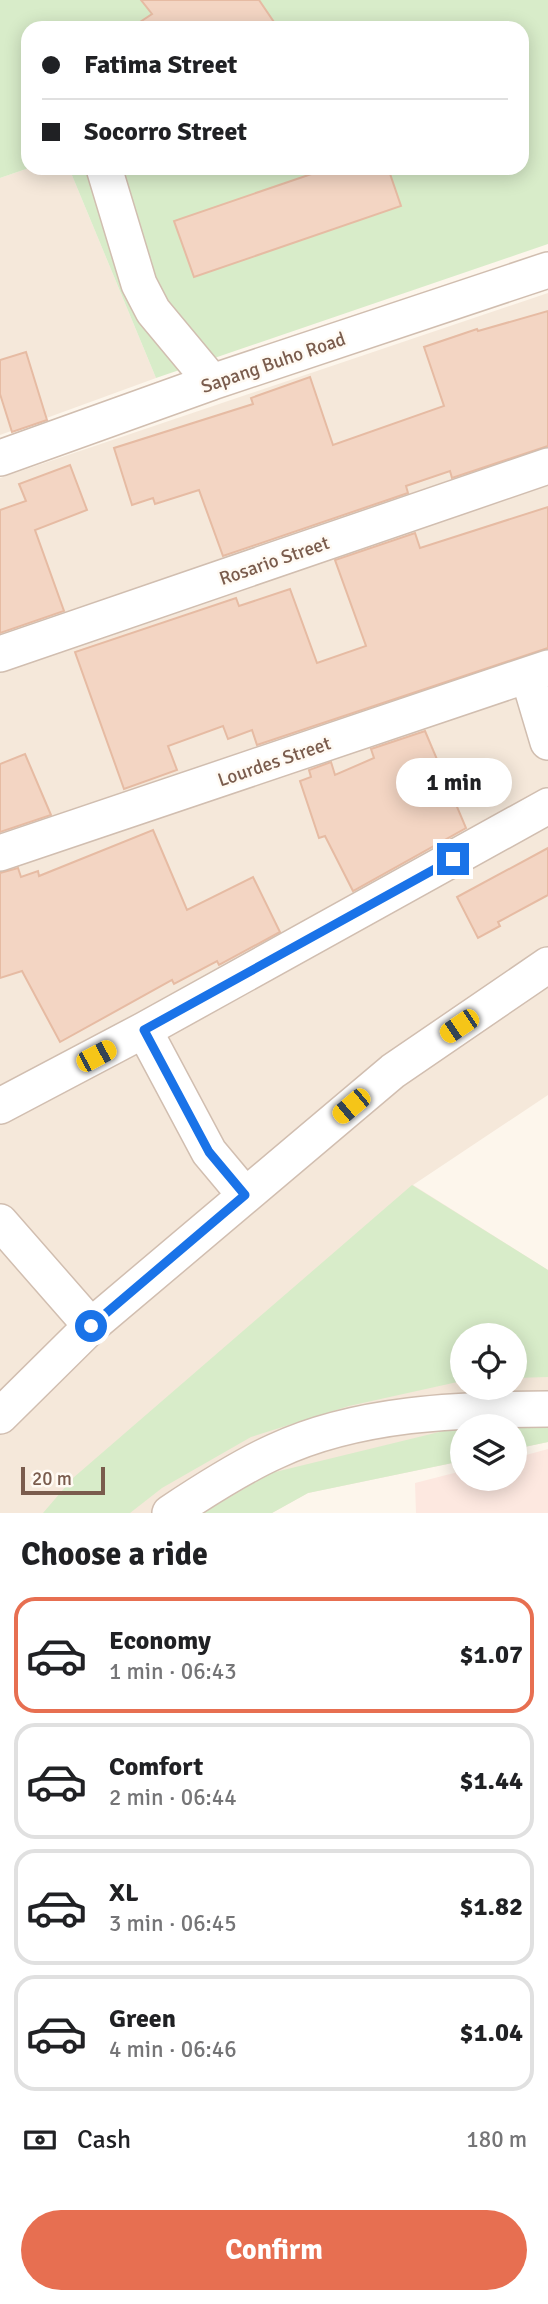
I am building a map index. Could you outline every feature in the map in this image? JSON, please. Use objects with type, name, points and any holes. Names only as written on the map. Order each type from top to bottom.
[{"type":"street","points":[[106,175],[139,284],[153,311],[212,382]]},
{"type":"street","name":"Sapang Buho Road","points":[[0,458],[212,382],[548,270]]},
{"type":"street","name":"Rosario Street","points":[[0,653],[548,466]]},
{"type":"street","points":[[538,671],[548,742]]},
{"type":"street","name":"Lourdes Street","points":[[0,853],[538,671]]},
{"type":"street","points":[[0,1106],[144,1030],[548,806]]},
{"type":"street","points":[[0,1416],[91,1326],[393,1071],[548,965]]},
{"type":"street","points":[[144,1030],[209,1152],[245,1195]]},
{"type":"street","points":[[0,1222],[91,1326]]},
{"type":"street","points":[[170,1513],[276,1450],[330,1433],[436,1412],[548,1409]]},
{"type":"shaded area","points":[[21,171],[21,175],[72,175],[156,378],[0,435],[0,178]]},
{"type":"shaded area","points":[[548,293],[548,1095],[413,1185],[548,1270],[548,1442],[527,1446],[527,1414],[450,1414],[450,1463],[308,1493],[272,1513],[0,1513],[0,478]]},
{"type":"shaded area","points":[[548,1449],[548,1513],[416,1513],[415,1483],[450,1474],[450,1491],[527,1491],[527,1455]]},
{"type":"green space","points":[[0,0],[548,0],[548,244],[156,378],[72,175],[529,175],[529,21],[21,21],[21,171],[0,178]]},
{"type":"green space","points":[[412,1185],[548,1270],[548,1377],[527,1378],[527,1323],[450,1323],[450,1384],[349,1406],[251,1437],[162,1488],[130,1513],[43,1513],[73,1478]]},
{"type":"green space","points":[[548,1419],[548,1442],[527,1446],[527,1420]]},
{"type":"green space","points":[[450,1429],[450,1463],[308,1493],[272,1513],[203,1513],[271,1473]]},
{"type":"building","points":[[141,0],[259,0],[273,21],[142,21],[152,14]]},
{"type":"building","points":[[309,175],[390,175],[401,206],[194,277],[174,221]]},
{"type":"building","points":[[548,311],[548,446],[452,478],[450,471],[406,486],[408,493],[223,556],[199,490],[155,504],[153,498],[132,505],[114,448],[253,404],[251,398],[310,377],[333,445],[444,406],[424,347],[477,329],[478,331]]},
{"type":"building","points":[[26,352],[47,420],[12,432],[0,394],[0,360]]},
{"type":"building","points":[[70,465],[87,510],[35,530],[64,611],[0,633],[0,510],[26,501],[19,484]]},
{"type":"building","points":[[548,507],[548,648],[257,745],[252,730],[228,739],[223,726],[168,746],[177,770],[124,789],[75,652],[236,598],[239,606],[290,589],[317,663],[366,646],[335,560],[415,533],[420,548]]},
{"type":"building","points":[[425,731],[466,828],[353,891],[325,836],[319,838],[300,781],[311,777],[309,770],[331,762],[335,775],[374,758],[371,749]]},
{"type":"building","points":[[25,754],[51,815],[0,832],[0,764]]},
{"type":"building","points":[[153,830],[187,910],[253,877],[280,932],[219,965],[217,961],[174,984],[172,980],[60,1042],[22,971],[0,978],[0,873],[18,868],[21,877],[38,871],[39,876]]},
{"type":"building","points":[[548,848],[548,895],[498,922],[500,926],[478,938],[457,897]]},
{"type":"route","points":[[91,1326],[245,1195],[209,1152],[144,1030],[453,859]]}]
